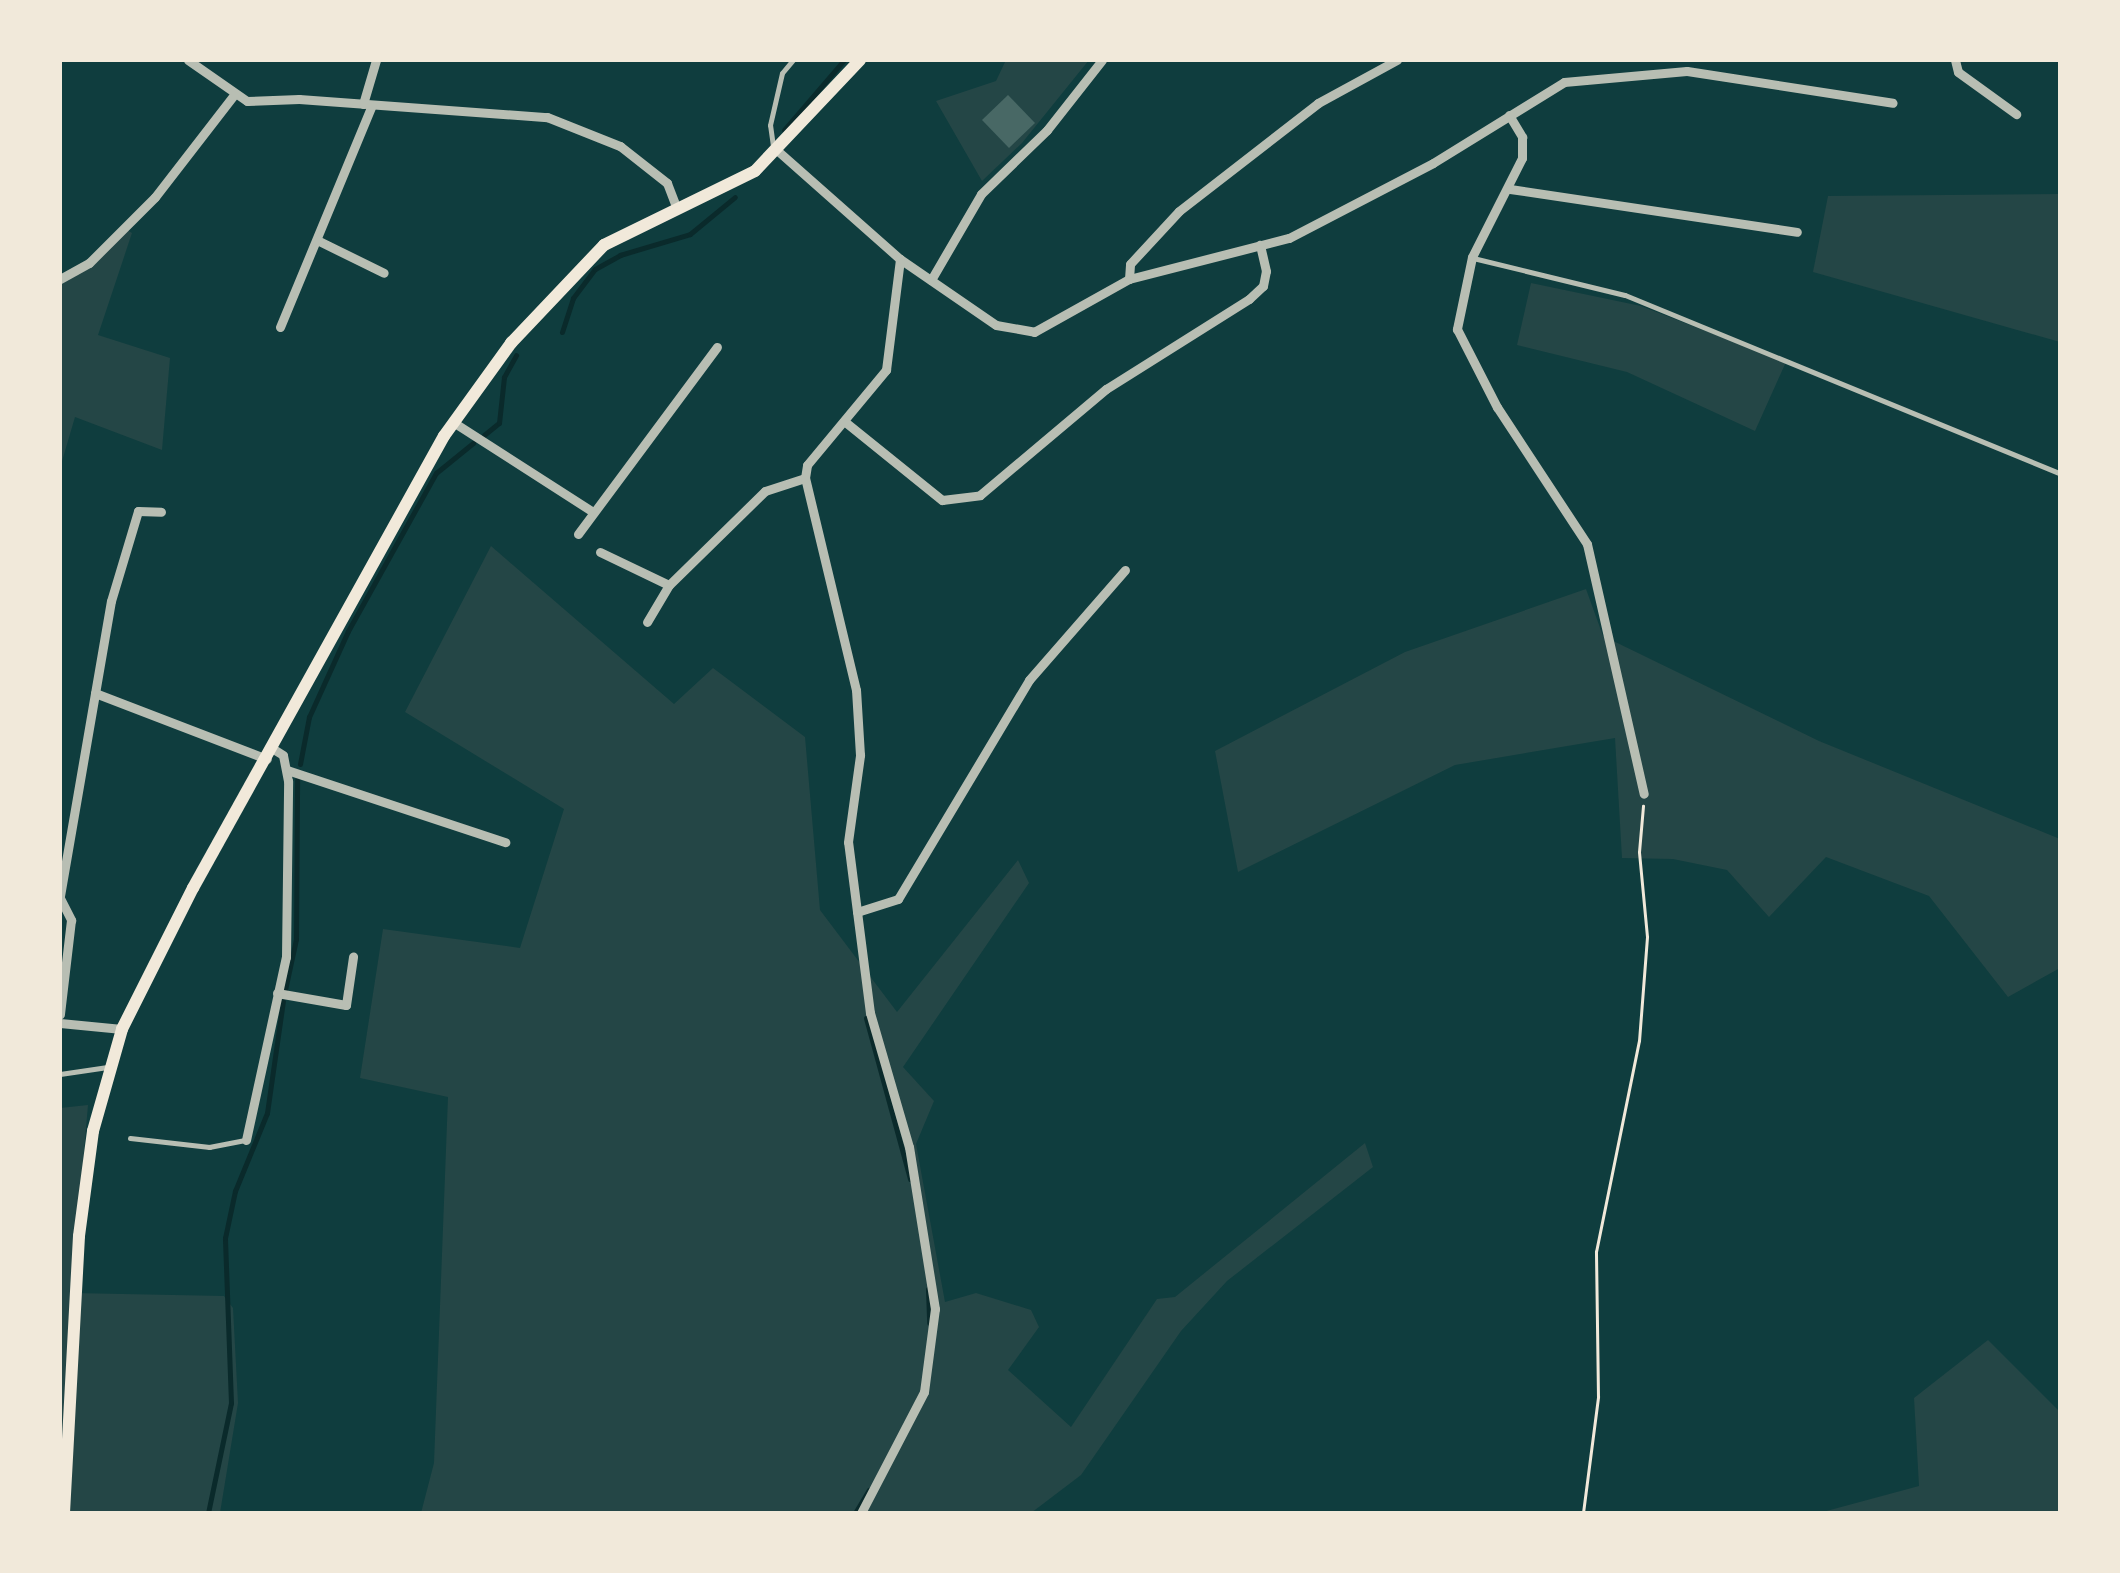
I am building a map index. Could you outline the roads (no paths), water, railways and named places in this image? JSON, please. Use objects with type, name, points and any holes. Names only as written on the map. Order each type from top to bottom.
[{"type":"main road","points":[[64,1513],[84,1184],[110,1067],[122,1029],[270,753],[453,422],[578,268],[604,245],[676,206],[739,180],[778,152],[860,60]]},
{"type":"street","points":[[188,60],[233,96],[547,117],[620,146],[666,184],[676,206]]},
{"type":"street","points":[[280,327],[319,240],[368,105],[376,60]]},
{"type":"street","points":[[931,280],[981,194],[1047,130],[1102,60]]},
{"type":"street","points":[[1130,279],[1130,264],[1179,210],[1318,103],[1398,60]]},
{"type":"street","points":[[1955,60],[1958,72],[2016,114]]},
{"type":"street","points":[[778,152],[900,259],[996,325],[1034,332],[1130,279],[1260,246],[1352,208],[1564,82],[1686,70],[1894,103]]},
{"type":"street","points":[[60,279],[89,263],[155,197],[233,96]]},
{"type":"street","points":[[1510,115],[1522,137],[1522,158],[1510,189],[1472,258],[1457,329],[1497,408],[1586,544],[1644,794]]},
{"type":"street","points":[[1510,189],[1797,232]]},
{"type":"street","points":[[319,240],[384,272]]},
{"type":"street","points":[[844,421],[942,500],[980,496],[1106,389],[1249,299],[1263,286],[1266,270],[1260,246]]},
{"type":"street","points":[[861,1513],[924,1392],[936,1309],[909,1146],[870,1013],[848,842],[860,754],[856,690],[805,478],[807,465],[886,370],[900,259]]},
{"type":"street","points":[[578,534],[717,347]]},
{"type":"street","points":[[453,422],[593,512]]},
{"type":"street","points":[[647,622],[670,585],[765,491],[805,478]]},
{"type":"street","points":[[60,1014],[71,920],[60,897],[111,601],[138,511],[161,512]]},
{"type":"street","points":[[600,552],[670,585]]},
{"type":"street","points":[[857,912],[898,899],[1029,680],[1124,570]]},
{"type":"street","points":[[95,693],[270,753],[283,754],[289,902],[277,993],[246,1140]]},
{"type":"street","points":[[286,770],[505,842]]},
{"type":"street","points":[[277,993],[346,1005],[353,957]]},
{"type":"street","points":[[60,1023],[122,1029]]},
{"type":"lane","points":[[778,152],[767,139],[782,73],[793,60]]},
{"type":"lane","points":[[1472,258],[1626,295],[2060,473]]},
{"type":"lane","points":[[60,1074],[110,1067]]},
{"type":"lane","points":[[130,1138],[209,1146],[246,1140]]},
{"type":"waterway","points":[[784,130],[844,60]]},
{"type":"waterway","points":[[562,332],[573,298],[595,269],[620,255],[690,234],[735,197]]},
{"type":"waterway","points":[[484,435],[499,423],[504,377],[516,355]]},
{"type":"waterway","points":[[300,764],[309,717],[348,631],[436,473],[473,443]]},
{"type":"waterway","points":[[285,990],[296,939],[297,780]]},
{"type":"waterway","points":[[208,1513],[231,1403],[225,1238],[235,1191],[267,1113],[283,1001]]},
{"type":"waterway","points":[[866,1018],[910,1179]]},
{"type":"waterway","points":[[928,1289],[929,1323]]},
{"type":"waterway","points":[[855,1513],[869,1490]]}]
